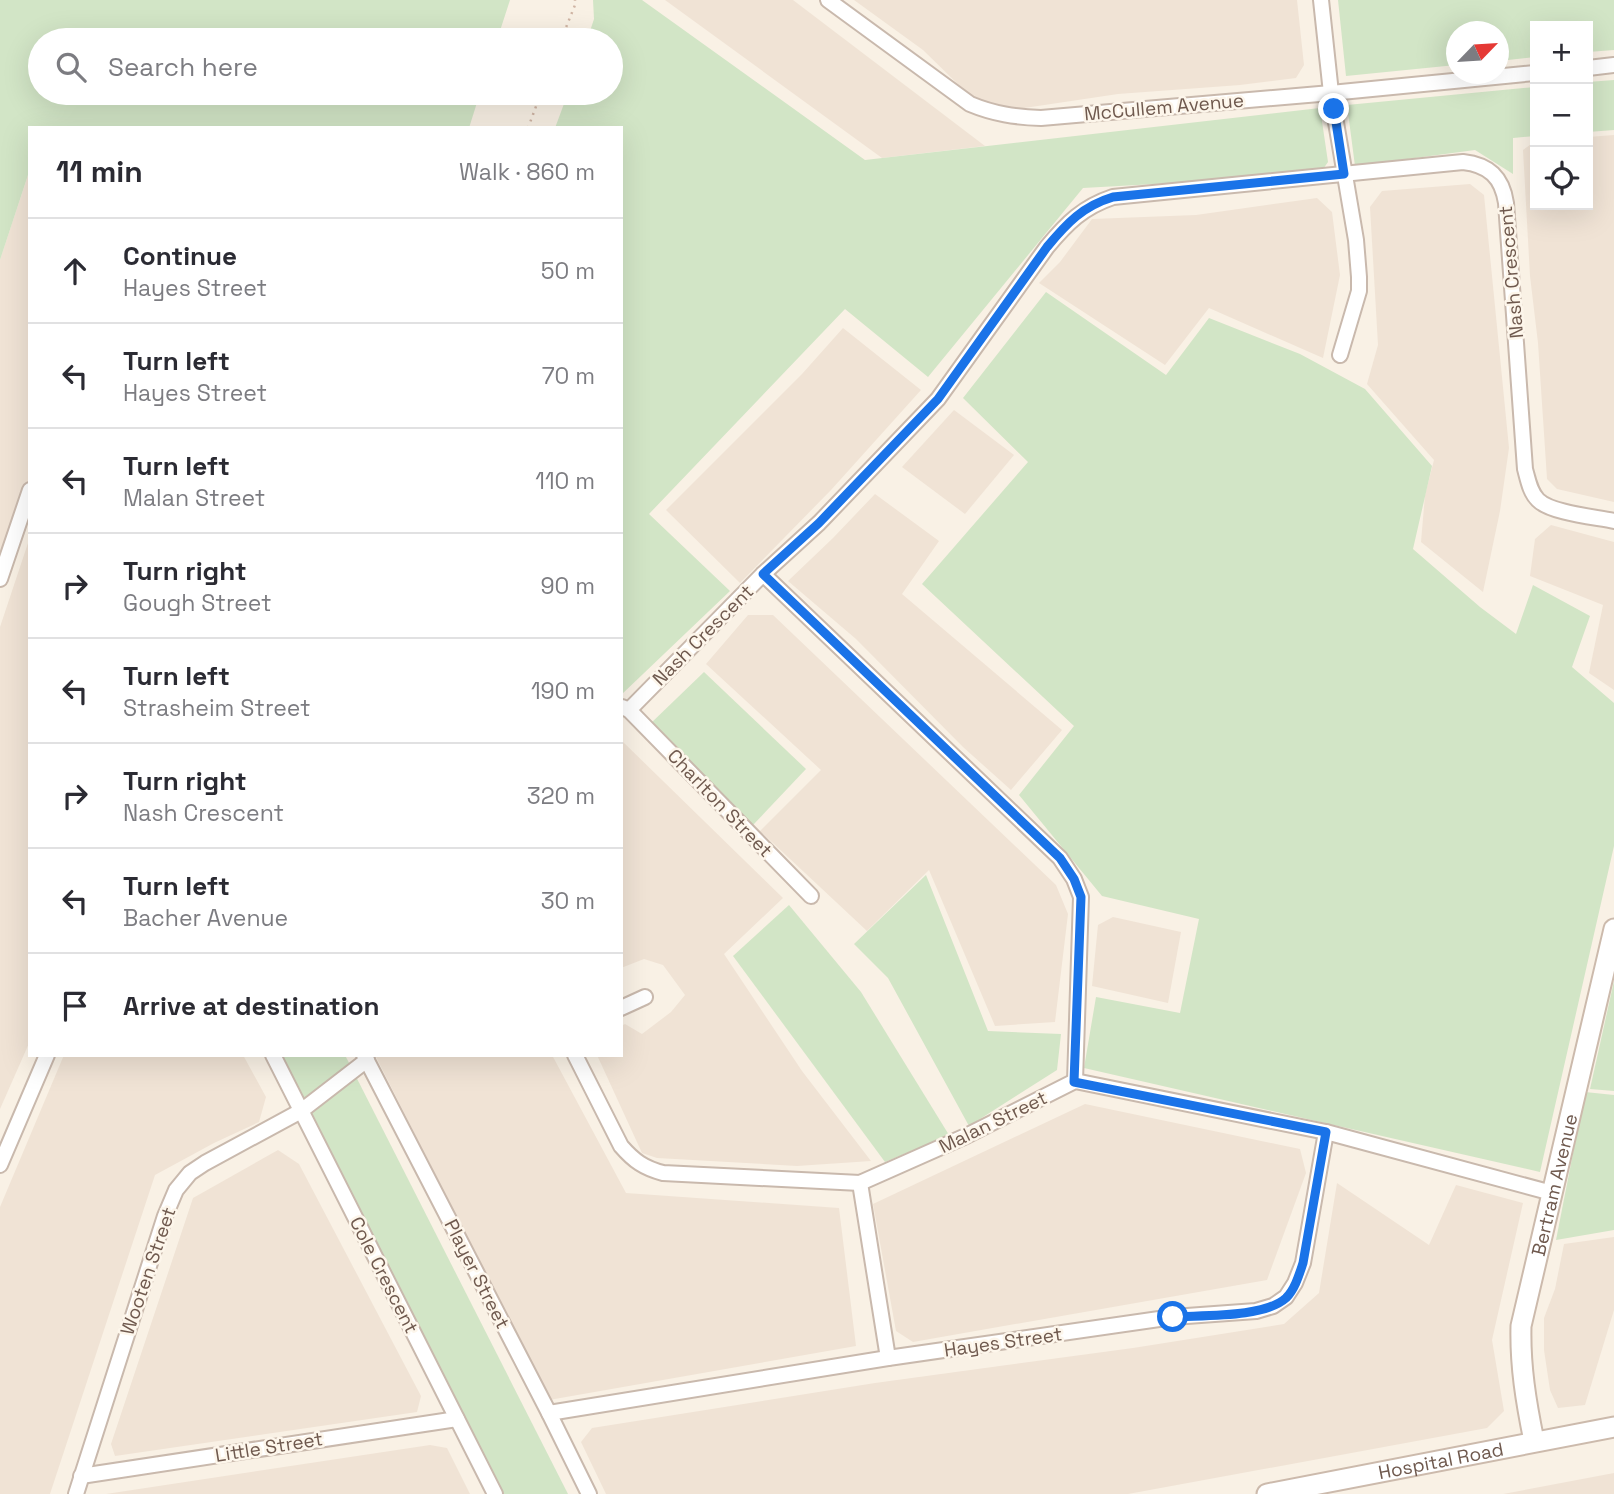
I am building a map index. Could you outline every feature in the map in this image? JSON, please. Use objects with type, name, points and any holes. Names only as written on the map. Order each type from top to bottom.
[{"type":"street","name":"McCullem Avenue","points":[[828,0],[970,104],[991,113],[1013,117],[1041,118],[1530,73]]},
{"type":"street","points":[[1321,0],[1331,93],[1356,240],[1359,277],[1359,291],[1340,355]]},
{"type":"street","points":[[1593,67],[1614,65]]},
{"type":"street","name":"Nash Crescent","points":[[625,708],[819,523],[938,399],[1047,247],[1066,225],[1094,203],[1113,197],[1463,162],[1479,164],[1490,170],[1504,190],[1506,204],[1525,469],[1530,489],[1539,501],[1552,508],[1614,521]]},
{"type":"street","points":[[0,579],[28,496]]},
{"type":"street","points":[[763,574],[1060,858],[1074,879],[1081,897],[1074,1082],[1326,1132],[1552,1193]]},
{"type":"street","name":"Charlton Street","points":[[625,708],[811,896]]},
{"type":"street","name":"Bertram Avenue","points":[[1534,1441],[1524,1396],[1520,1360],[1521,1326],[1614,929]]},
{"type":"street","points":[[623,1007],[645,997]]},
{"type":"street","points":[[0,1165],[46,1057]]},
{"type":"street","name":"Cole Crescent","points":[[274,1057],[495,1494]]},
{"type":"street","name":"Malan Street","points":[[576,1057],[621,1146],[631,1158],[646,1169],[685,1175],[860,1183],[966,1136],[1074,1082]]},
{"type":"street","name":"Wooten Street","points":[[76,1494],[165,1216],[176,1190],[190,1173],[205,1163],[301,1111],[365,1058]]},
{"type":"street","name":"Player Street","points":[[365,1058],[589,1494]]},
{"type":"street","name":"Hayes Street","points":[[549,1413],[888,1358],[1173,1317],[1256,1311],[1273,1306],[1286,1297],[1303,1263],[1326,1132]]},
{"type":"street","points":[[860,1183],[888,1358]]},
{"type":"street","name":"Little Street","points":[[81,1476],[457,1419]]},
{"type":"street","name":"Hospital Road","points":[[1267,1494],[1614,1427]]},
{"type":"path","points":[[566,28],[575,0]]},
{"type":"path","points":[[529,126],[537,105]]},
{"type":"shaded area","points":[[665,0],[793,0],[985,146],[882,158]]},
{"type":"shaded area","points":[[854,0],[1297,0],[1304,65],[1296,78],[1118,94],[1005,111],[968,94],[923,50]]},
{"type":"shaded area","points":[[1614,135],[1614,502],[1557,489],[1547,479],[1538,343],[1530,276],[1523,150],[1530,145],[1530,210],[1593,210],[1593,137]]},
{"type":"shaded area","points":[[28,175],[28,498],[0,584],[0,260]]},
{"type":"shaded area","points":[[1470,184],[1484,195],[1509,448],[1500,511],[1483,592],[1421,542],[1425,495],[1434,460],[1367,384],[1378,345],[1370,207],[1382,191]]},
{"type":"shaded area","points":[[1317,198],[1332,212],[1340,275],[1323,358],[1209,308],[1165,365],[1039,283],[1060,262],[1092,219],[1196,215]]},
{"type":"shaded area","points":[[843,328],[921,390],[831,490],[740,583],[666,510],[802,374]]},
{"type":"shaded area","points":[[954,410],[1014,455],[965,514],[902,467]]},
{"type":"shaded area","points":[[875,494],[939,541],[902,594],[1062,730],[1011,790],[963,747],[856,639],[788,581]]},
{"type":"shaded area","points":[[1551,525],[1614,542],[1614,690],[1589,673],[1603,605],[1530,576],[1535,539]]},
{"type":"shaded area","points":[[28,543],[28,1046],[0,1109],[0,627]]},
{"type":"shaded area","points":[[748,615],[773,615],[1056,885],[1068,914],[1055,1022],[995,1026],[929,870],[867,931],[760,831],[821,770],[706,664]]},
{"type":"shaded area","points":[[623,742],[783,898],[724,954],[802,1071],[871,1161],[797,1166],[657,1158],[642,1153],[598,1057],[623,1057],[623,1025],[642,1034],[671,1012],[685,995],[663,965],[644,959],[623,967]]},
{"type":"shaded area","points":[[1113,917],[1181,932],[1168,1003],[1092,986],[1098,925]]},
{"type":"shaded area","points":[[63,1057],[244,1057],[266,1097],[259,1122],[155,1175],[50,1494],[0,1494],[0,1207]]},
{"type":"shaded area","points":[[376,1057],[553,1057],[626,1193],[839,1208],[856,1346],[549,1400]]},
{"type":"shaded area","points":[[1085,1104],[1300,1149],[1306,1173],[1267,1280],[913,1342],[896,1331],[873,1204]]},
{"type":"shaded area","points":[[278,1150],[299,1164],[421,1396],[417,1412],[115,1456],[111,1444],[193,1198]]},
{"type":"shaded area","points":[[1337,1183],[1429,1245],[1456,1185],[1523,1203],[1492,1340],[1504,1411],[1487,1428],[1128,1494],[606,1494],[581,1442],[592,1428],[875,1383],[1133,1348],[1284,1324],[1319,1293]]},
{"type":"shaded area","points":[[1614,1237],[1614,1310],[1585,1405],[1558,1408],[1550,1390],[1544,1350],[1544,1318],[1555,1289],[1564,1244]]},
{"type":"shaded area","points":[[430,1445],[447,1448],[470,1494],[106,1494]]},
{"type":"shaded area","points":[[1614,1473],[1614,1494],[1503,1494]]},
{"type":"green space","points":[[0,0],[510,0],[501,28],[28,28],[28,105],[476,105],[470,126],[28,126],[28,175],[0,260]]},
{"type":"green space","points":[[593,0],[642,0],[865,160],[1320,108],[1328,162],[1319,175],[1083,188],[928,377],[845,309],[649,514],[730,591],[623,693],[623,126],[556,126],[564,105],[623,105],[623,28],[591,28],[594,19]]},
{"type":"green space","points":[[1338,0],[1614,0],[1614,50],[1593,52],[1593,21],[1530,21],[1530,58],[1509,60],[1509,21],[1446,21],[1446,66],[1346,76]]},
{"type":"green space","points":[[1614,80],[1614,130],[1593,132],[1593,82]]},
{"type":"green space","points":[[1530,87],[1530,136],[1513,138],[1513,174],[1475,150],[1355,166],[1347,105]]},
{"type":"green space","points":[[1046,292],[1166,375],[1209,318],[1300,354],[1365,389],[1432,466],[1413,549],[1516,634],[1533,585],[1590,616],[1572,667],[1614,703],[1614,846],[1540,1172],[1084,1068],[1096,997],[1180,1013],[1199,919],[1102,896],[1019,795],[1074,726],[922,584],[1028,462],[963,398]]},
{"type":"green space","points":[[704,672],[806,769],[753,825],[649,725]]},
{"type":"green space","points":[[926,875],[988,1031],[1061,1034],[1057,1070],[969,1126],[888,978],[854,944]]},
{"type":"green space","points":[[789,905],[861,992],[949,1135],[885,1162],[733,956]]},
{"type":"green space","points":[[1614,981],[1614,1091],[1590,1089]]},
{"type":"green space","points":[[279,1057],[346,1057],[568,1494],[504,1494]]},
{"type":"green space","points":[[1585,1092],[1614,1095],[1614,1230],[1556,1240]]},
{"type":"route","points":[[1173,1317],[1256,1311],[1273,1306],[1286,1297],[1303,1263],[1326,1132],[1074,1082],[1081,897],[1074,879],[1060,858],[763,574],[819,523],[938,399],[1047,247],[1082,211],[1094,203],[1113,197],[1344,174],[1334,109]]}]
